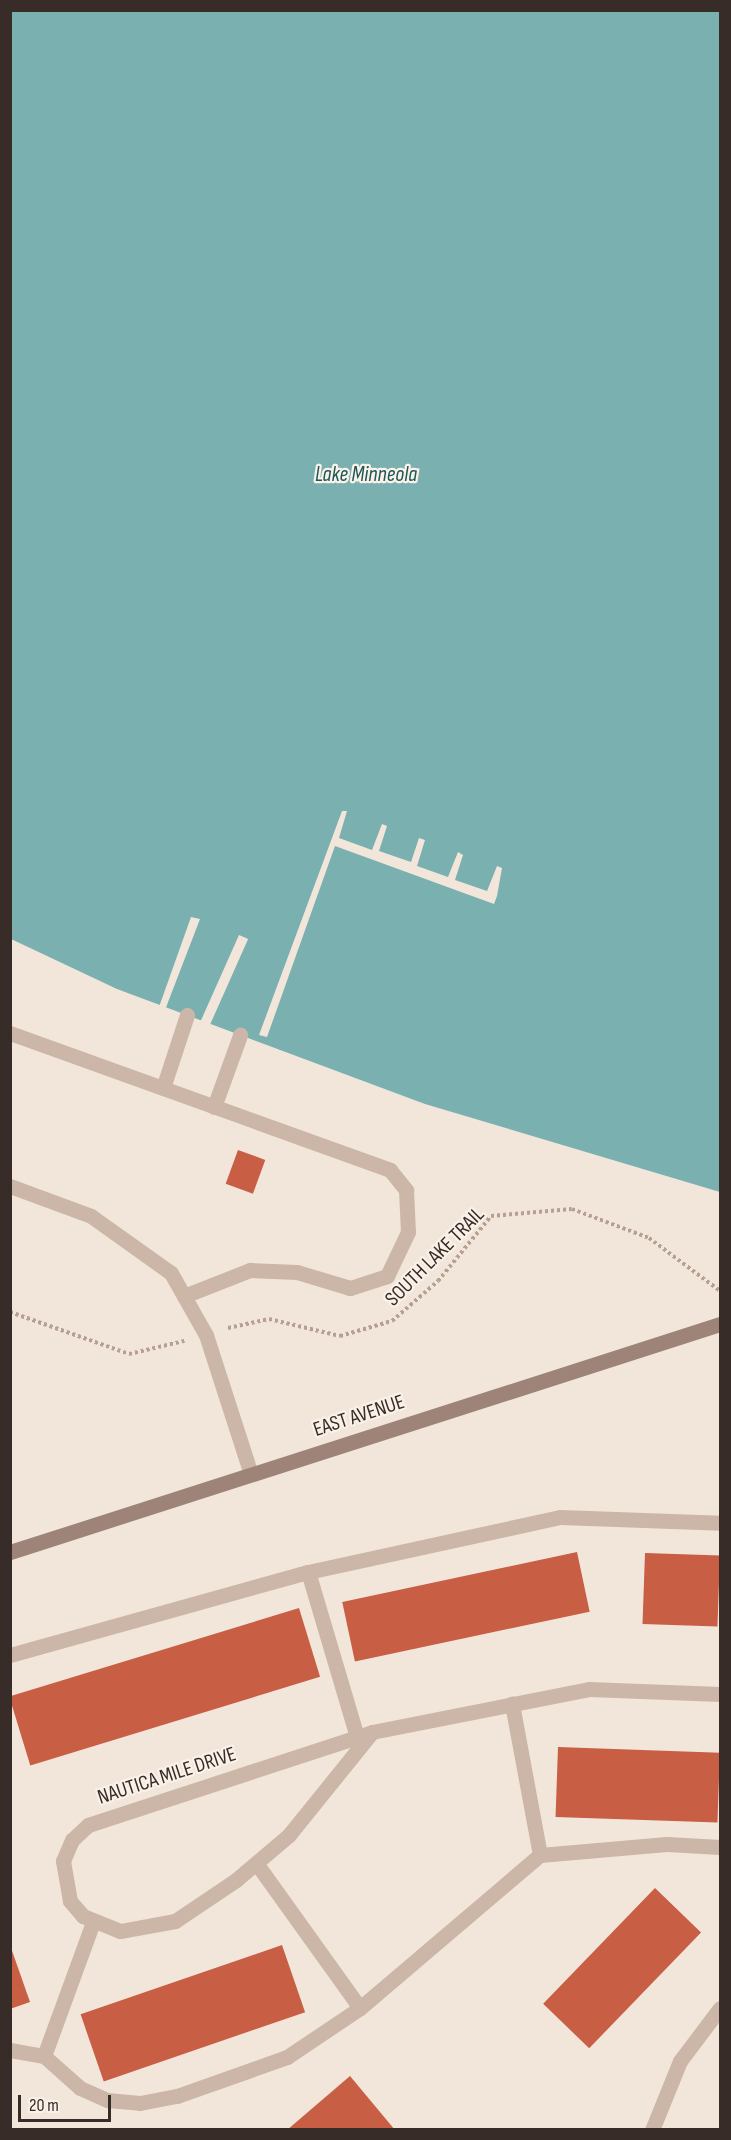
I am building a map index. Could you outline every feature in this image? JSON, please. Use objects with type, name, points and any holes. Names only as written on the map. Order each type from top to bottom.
[{"type":"street","points":[[163,1088],[187,1015]]},
{"type":"street","points":[[10,1033],[390,1170],[406,1190],[408,1232],[387,1276],[350,1288],[297,1272],[250,1270],[184,1296]]},
{"type":"street","points":[[214,1107],[240,1035]]},
{"type":"street","points":[[10,1186],[91,1216],[171,1273],[206,1335],[250,1474]]},
{"type":"street","name":"EAST AVENUE","points":[[10,1552],[720,1324]]},
{"type":"street","points":[[10,1655],[309,1572],[560,1517],[720,1522]]},
{"type":"street","points":[[309,1572],[357,1737]]},
{"type":"street","name":"NAUTICA MILE DRIVE","points":[[372,1732],[329,1791],[256,1863],[175,1921],[120,1931],[93,1922],[70,1901],[63,1882],[63,1861],[72,1840],[88,1826],[372,1732],[589,1689],[720,1694]]},
{"type":"street","points":[[512,1704],[540,1855]]},
{"type":"street","points":[[10,2049],[44,2056],[89,2092],[107,2100],[140,2103],[177,2096],[288,2057],[360,2008],[540,1855],[667,1844],[720,1847]]},
{"type":"street","points":[[256,1863],[360,2008]]},
{"type":"street","points":[[44,2056],[93,1922]]},
{"type":"street","points":[[652,2130],[680,2061],[720,2008]]},
{"type":"path","name":"SOUTH LAKE TRAIL","points":[[225,1329],[269,1319],[340,1336],[392,1321],[438,1281],[491,1216],[572,1209],[649,1238],[720,1291]]},
{"type":"path","points":[[10,1312],[129,1354],[182,1342]]},
{"type":"water","name":"Lake Minneola","points":[[11,11],[720,11],[720,1192],[425,1104],[117,989],[11,939]]},
{"type":"pier","points":[[342,811],[347,811],[339,838],[372,850],[382,824],[387,826],[379,851],[411,862],[419,838],[425,840],[417,866],[448,877],[458,852],[463,855],[455,880],[487,891],[497,866],[502,868],[497,896],[494,904],[335,846],[267,1037],[259,1035]]},
{"type":"pier","points":[[191,917],[200,919],[165,1010],[159,1007]]},
{"type":"pier","points":[[239,935],[248,939],[209,1026],[200,1022]]},
{"type":"building","points":[[238,1150],[265,1160],[253,1194],[226,1184]]},
{"type":"building","points":[[577,1552],[590,1612],[355,1662],[342,1602]]},
{"type":"building","points":[[645,1553],[720,1556],[717,1627],[643,1624]]},
{"type":"building","points":[[299,1608],[320,1677],[30,1765],[10,1696]]},
{"type":"building","points":[[558,1747],[720,1753],[717,1823],[556,1817]]},
{"type":"building","points":[[655,1888],[701,1932],[589,2048],[543,2004]]},
{"type":"building","points":[[10,1945],[30,2002],[10,2009]]},
{"type":"building","points":[[282,1945],[305,2012],[104,2081],[81,2014]]},
{"type":"building","points":[[350,2076],[395,2130],[287,2130]]}]
